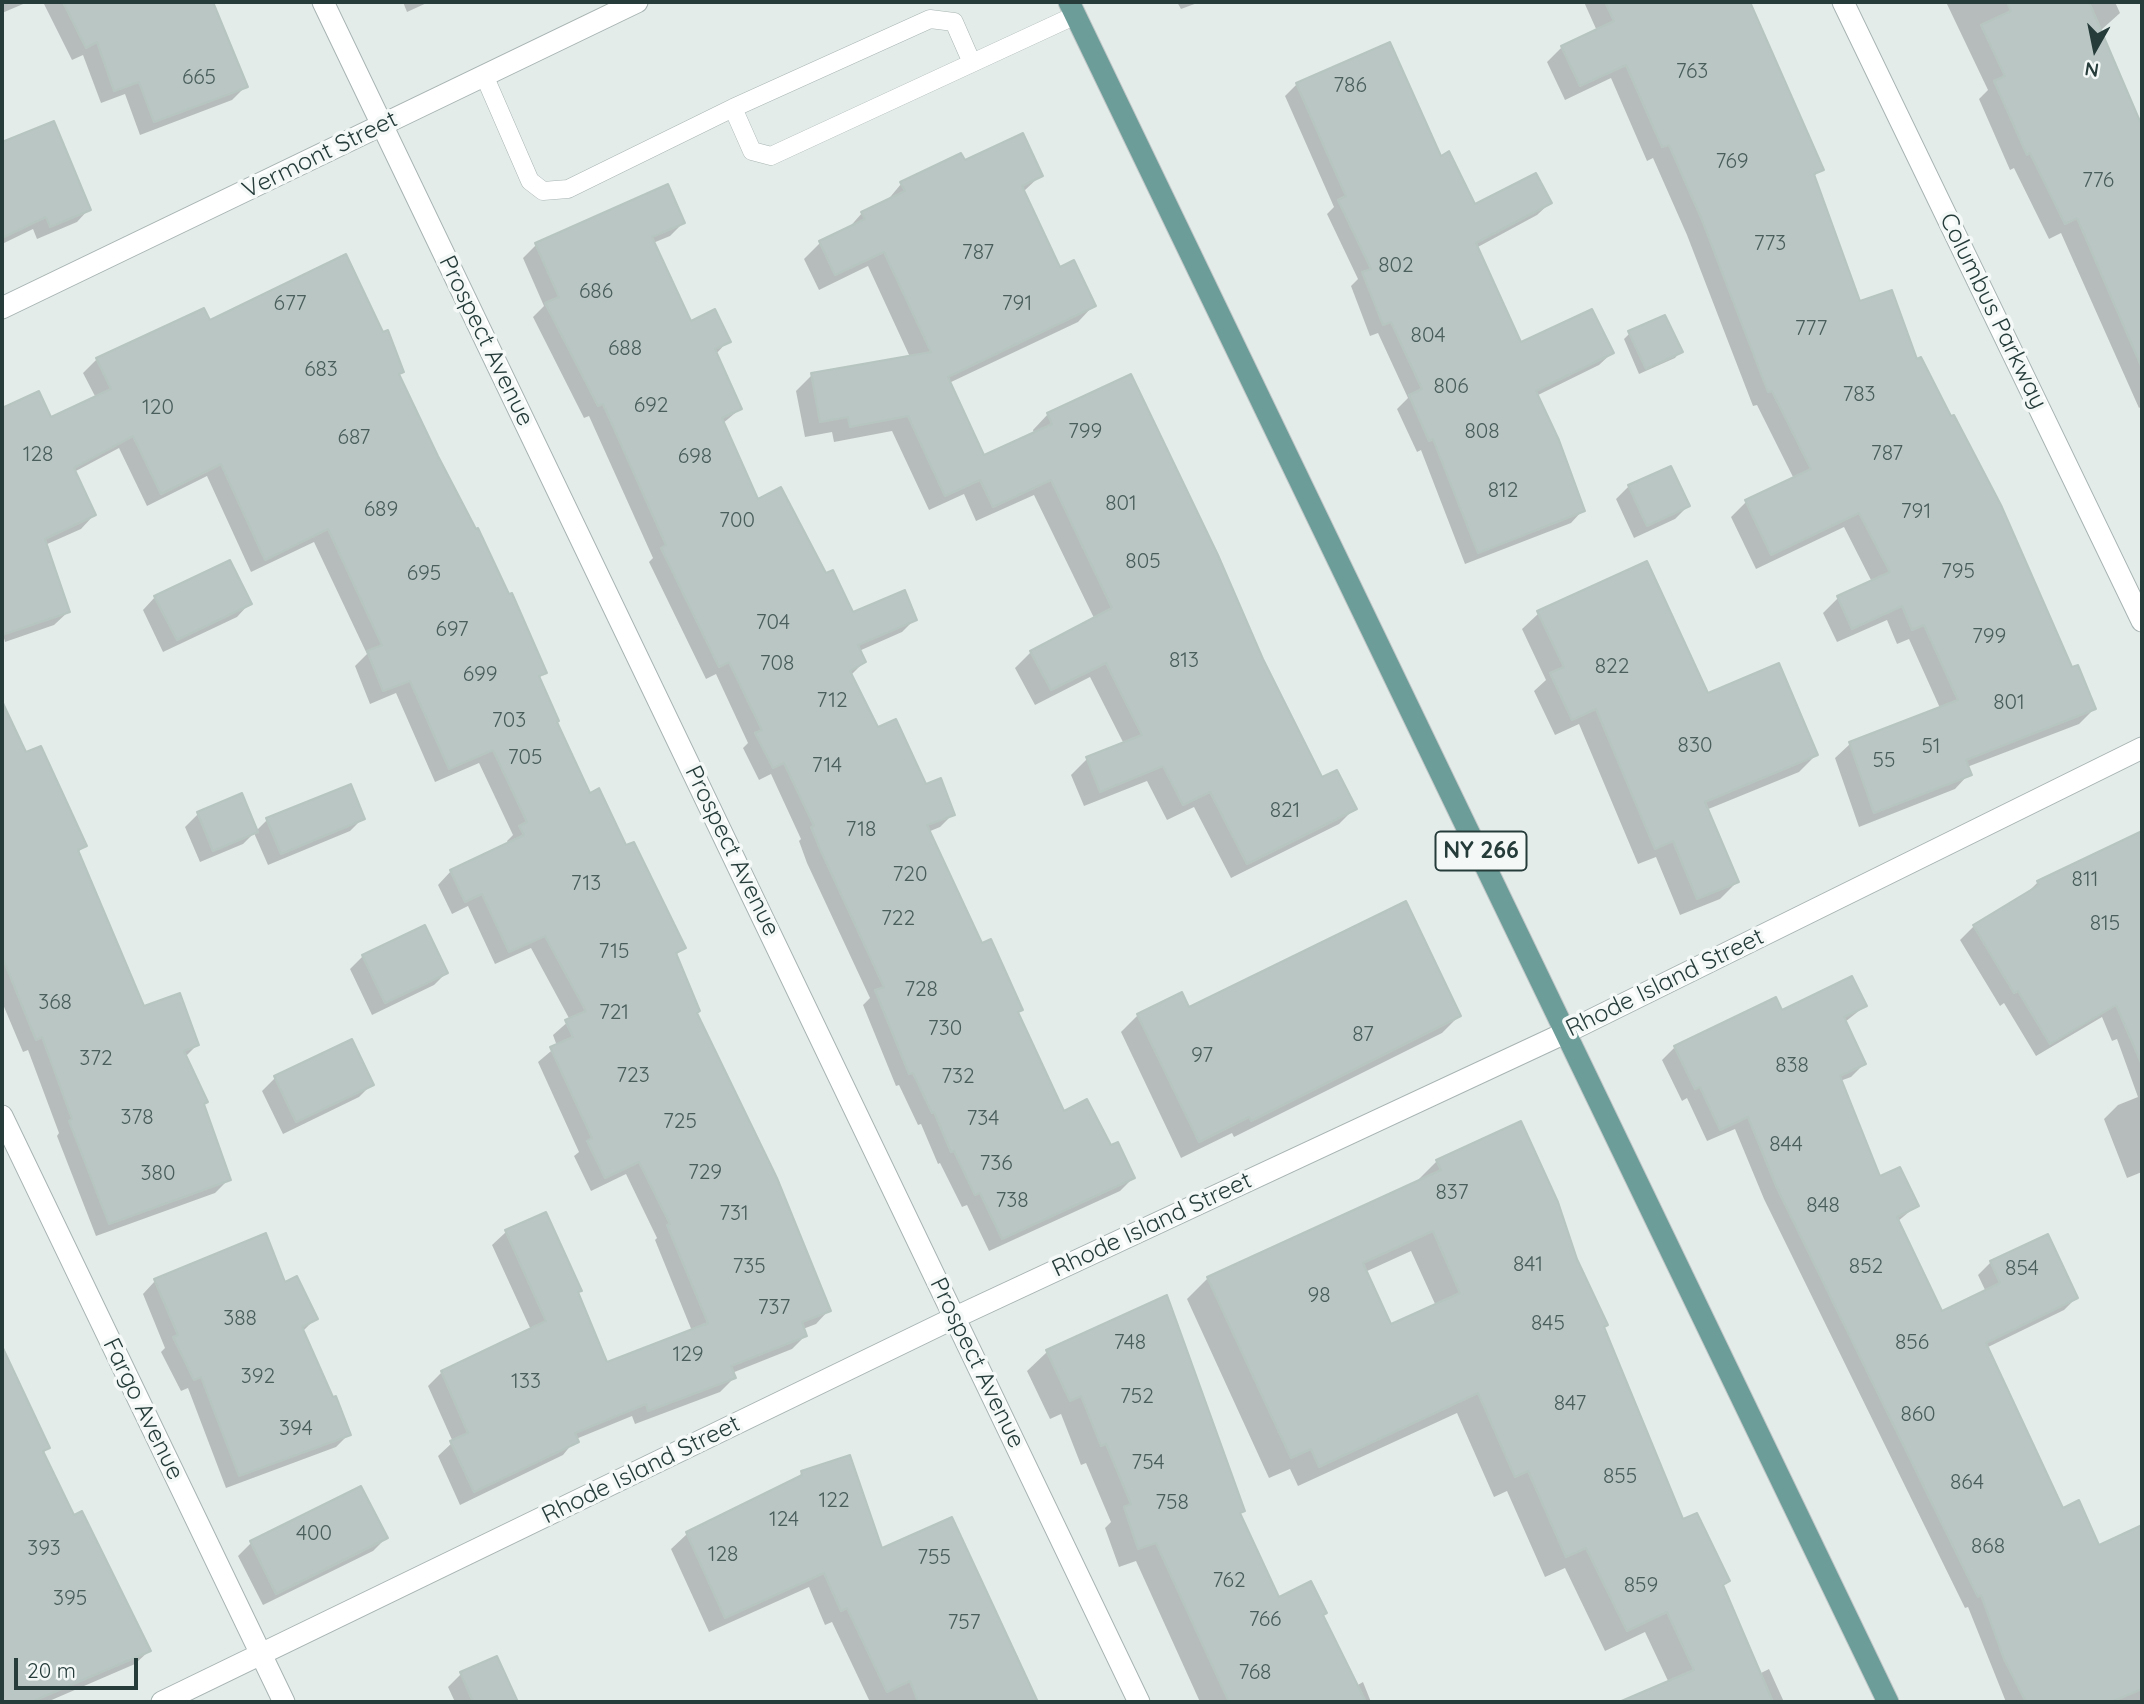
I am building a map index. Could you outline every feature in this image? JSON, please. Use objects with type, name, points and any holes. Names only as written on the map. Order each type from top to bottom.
[{"type":"main road","name":"NY 266","points":[[1072,8],[1888,1702]]},
{"type":"street","name":"Prospect Avenue","points":[[323,2],[1139,1702]]},
{"type":"street","name":"Vermont Street","points":[[2,307],[638,2]]},
{"type":"street","name":"Columbus Parkway","points":[[1843,2],[2142,621]]},
{"type":"street","name":"Rhode Island Street","points":[[162,1702],[956,1317],[1567,1032],[2142,748]]},
{"type":"street","name":"Fargo Avenue","points":[[2,1116],[284,1702]]},
{"type":"lane","points":[[733,108],[752,151],[771,156],[972,63],[1072,8]]},
{"type":"lane","points":[[484,75],[530,181],[542,191],[568,189],[733,108],[930,19],[954,22],[972,63]]},
{"type":"building","points":[[63,2],[213,2],[248,87],[154,122],[139,82],[114,91],[97,42],[86,48]]},
{"type":"building","points":[[1605,2],[1750,2],[1824,170],[1814,174],[1860,301],[1892,290],[1917,359],[1921,357],[2001,505],[2072,667],[2078,665],[2096,709],[1966,760],[1972,775],[1874,813],[1849,742],[1958,700],[1924,625],[1912,630],[1902,606],[1852,629],[1837,596],[1890,572],[1859,513],[1771,555],[1745,500],[1811,469],[1772,391],[1768,392],[1702,220],[1669,145],[1662,147],[1626,65],[1580,86],[1561,46],[1614,21]]},
{"type":"building","points":[[2007,2],[2089,2],[2142,126],[2142,368],[2077,218],[2065,224],[2030,153],[2027,155],[1994,81],[2005,76],[1981,25],[2011,11]]},
{"type":"building","points":[[1390,42],[1441,156],[1449,151],[1475,204],[1536,173],[1552,203],[1476,243],[1521,342],[1592,309],[1614,353],[1536,391],[1559,440],[1585,511],[1478,553],[1433,439],[1429,441],[1409,395],[1422,389],[1391,322],[1383,325],[1362,272],[1371,269],[1338,200],[1346,196],[1296,83]]},
{"type":"building","points":[[54,121],[91,210],[50,227],[46,217],[2,238],[2,142]]},
{"type":"building","points":[[1023,133],[1043,176],[1022,186],[1060,267],[1074,260],[1096,306],[948,377],[984,455],[1052,424],[1047,413],[1131,374],[1218,555],[1263,659],[1322,777],[1337,770],[1357,809],[1247,864],[1210,792],[1183,805],[1163,766],[1100,792],[1086,757],[1142,735],[1106,663],[1051,690],[1030,651],[1112,608],[1051,480],[993,507],[980,480],[945,496],[908,416],[850,427],[848,417],[820,422],[811,373],[931,352],[884,252],[835,275],[819,241],[865,219],[861,212],[905,191],[900,182],[961,153],[965,160]]},
{"type":"building","points":[[668,184],[685,223],[652,237],[691,321],[715,309],[731,342],[715,349],[742,409],[722,418],[758,499],[781,487],[826,573],[833,570],[853,612],[905,590],[917,620],[858,645],[866,662],[850,671],[878,727],[896,719],[926,784],[941,778],[955,815],[927,825],[982,943],[991,939],[1023,1010],[1018,1012],[1064,1111],[1087,1099],[1111,1145],[1118,1142],[1135,1178],[1002,1239],[980,1193],[975,1195],[954,1151],[951,1152],[913,1073],[909,1074],[875,990],[884,987],[820,849],[811,827],[814,826],[784,763],[773,768],[755,733],[762,730],[729,662],[719,667],[661,548],[666,545],[603,404],[598,406],[545,303],[559,297],[535,243]]},
{"type":"building","points":[[346,254],[383,332],[388,330],[404,372],[399,374],[438,456],[476,529],[478,528],[509,594],[512,593],[547,673],[539,676],[590,793],[599,788],[626,845],[634,842],[686,948],[676,953],[700,1011],[697,1013],[777,1178],[831,1311],[802,1322],[807,1336],[731,1366],[736,1378],[648,1411],[646,1404],[575,1433],[579,1442],[474,1492],[450,1441],[468,1433],[441,1371],[546,1321],[505,1230],[546,1212],[582,1291],[578,1292],[607,1362],[708,1323],[667,1225],[670,1224],[639,1162],[605,1178],[587,1141],[592,1138],[550,1047],[573,1037],[565,1020],[586,1011],[545,936],[509,952],[482,894],[465,902],[450,870],[524,835],[519,826],[527,822],[493,750],[449,769],[410,681],[383,691],[367,651],[382,645],[328,529],[265,560],[221,464],[161,494],[133,436],[74,468],[96,515],[45,539],[70,612],[2,635],[2,408],[39,391],[51,417],[111,389],[96,358],[204,308],[210,320]]},
{"type":"building","points":[[1665,315],[1683,352],[1646,369],[1628,331]]},
{"type":"building","points":[[1671,466],[1690,506],[1647,526],[1628,485]]},
{"type":"building","points":[[230,560],[252,604],[177,640],[154,596]]},
{"type":"building","points":[[1647,561],[1708,693],[1779,663],[1818,755],[1705,802],[1739,882],[1697,899],[1673,841],[1655,849],[1596,709],[1572,720],[1550,673],[1564,667],[1537,611]]},
{"type":"building","points":[[2,701],[26,752],[41,746],[87,846],[78,850],[144,1006],[180,993],[199,1045],[184,1051],[208,1102],[204,1104],[231,1180],[109,1224],[69,1121],[72,1119],[42,1037],[36,1040],[2,956]]},
{"type":"building","points":[[351,784],[365,819],[281,854],[266,818]]},
{"type":"building","points":[[242,793],[258,832],[213,851],[197,812]]},
{"type":"building","points":[[2142,831],[2142,1065],[2116,1005],[2050,1044],[2018,991],[2014,993],[1973,925],[2039,885],[2037,881]]},
{"type":"building","points":[[1406,901],[1461,1016],[1251,1121],[1249,1117],[1199,1142],[1137,1014],[1182,992],[1189,1007]]},
{"type":"building","points":[[425,925],[448,973],[385,1003],[362,955]]},
{"type":"building","points":[[1852,976],[1867,1006],[1844,1017],[1866,1064],[1840,1076],[1880,1176],[1900,1167],[1919,1206],[1897,1217],[1942,1311],[2000,1283],[1990,1261],[2048,1234],[2078,1298],[1986,1343],[2063,1508],[2079,1500],[2099,1545],[2142,1525],[2142,1689],[2111,1702],[2026,1702],[2004,1659],[1981,1595],[1978,1597],[1776,1186],[1748,1117],[1720,1130],[1700,1087],[1695,1089],[1674,1046],[1776,997],[1782,1010]]},
{"type":"building","points":[[352,1039],[374,1085],[296,1122],[274,1076]]},
{"type":"building","points":[[1521,1121],[1558,1202],[1577,1259],[1608,1325],[1604,1327],[1683,1519],[1697,1513],[1730,1581],[1723,1585],[1773,1702],[1619,1702],[1694,1670],[1667,1612],[1627,1631],[1586,1548],[1566,1557],[1528,1471],[1515,1477],[1478,1393],[1319,1467],[1311,1449],[1291,1458],[1207,1277],[1441,1170],[1436,1160]],"holes":[[[1433,1231],[1460,1293],[1391,1324],[1363,1263]]]},
{"type":"building","points":[[266,1233],[285,1282],[297,1276],[318,1319],[302,1327],[333,1397],[336,1396],[351,1435],[239,1476],[201,1377],[194,1380],[173,1337],[178,1335],[154,1279]]},
{"type":"building","points":[[1167,1295],[1245,1511],[1240,1513],[1279,1597],[1311,1581],[1327,1613],[1323,1615],[1366,1702],[1229,1702],[1156,1543],[1138,1549],[1124,1507],[1131,1504],[1106,1444],[1101,1446],[1081,1396],[1070,1401],[1046,1350]]},
{"type":"building","points":[[2,1346],[50,1448],[43,1451],[74,1515],[82,1511],[151,1651],[31,1702],[2,1702]]},
{"type":"building","points":[[850,1455],[882,1548],[952,1517],[1038,1702],[918,1702],[910,1681],[887,1692],[847,1608],[841,1611],[824,1573],[725,1618],[686,1532],[802,1475],[801,1471]]},
{"type":"building","points":[[361,1486],[388,1538],[276,1594],[250,1541]]},
{"type":"building","points":[[497,1656],[518,1702],[473,1702],[460,1672]]}]
